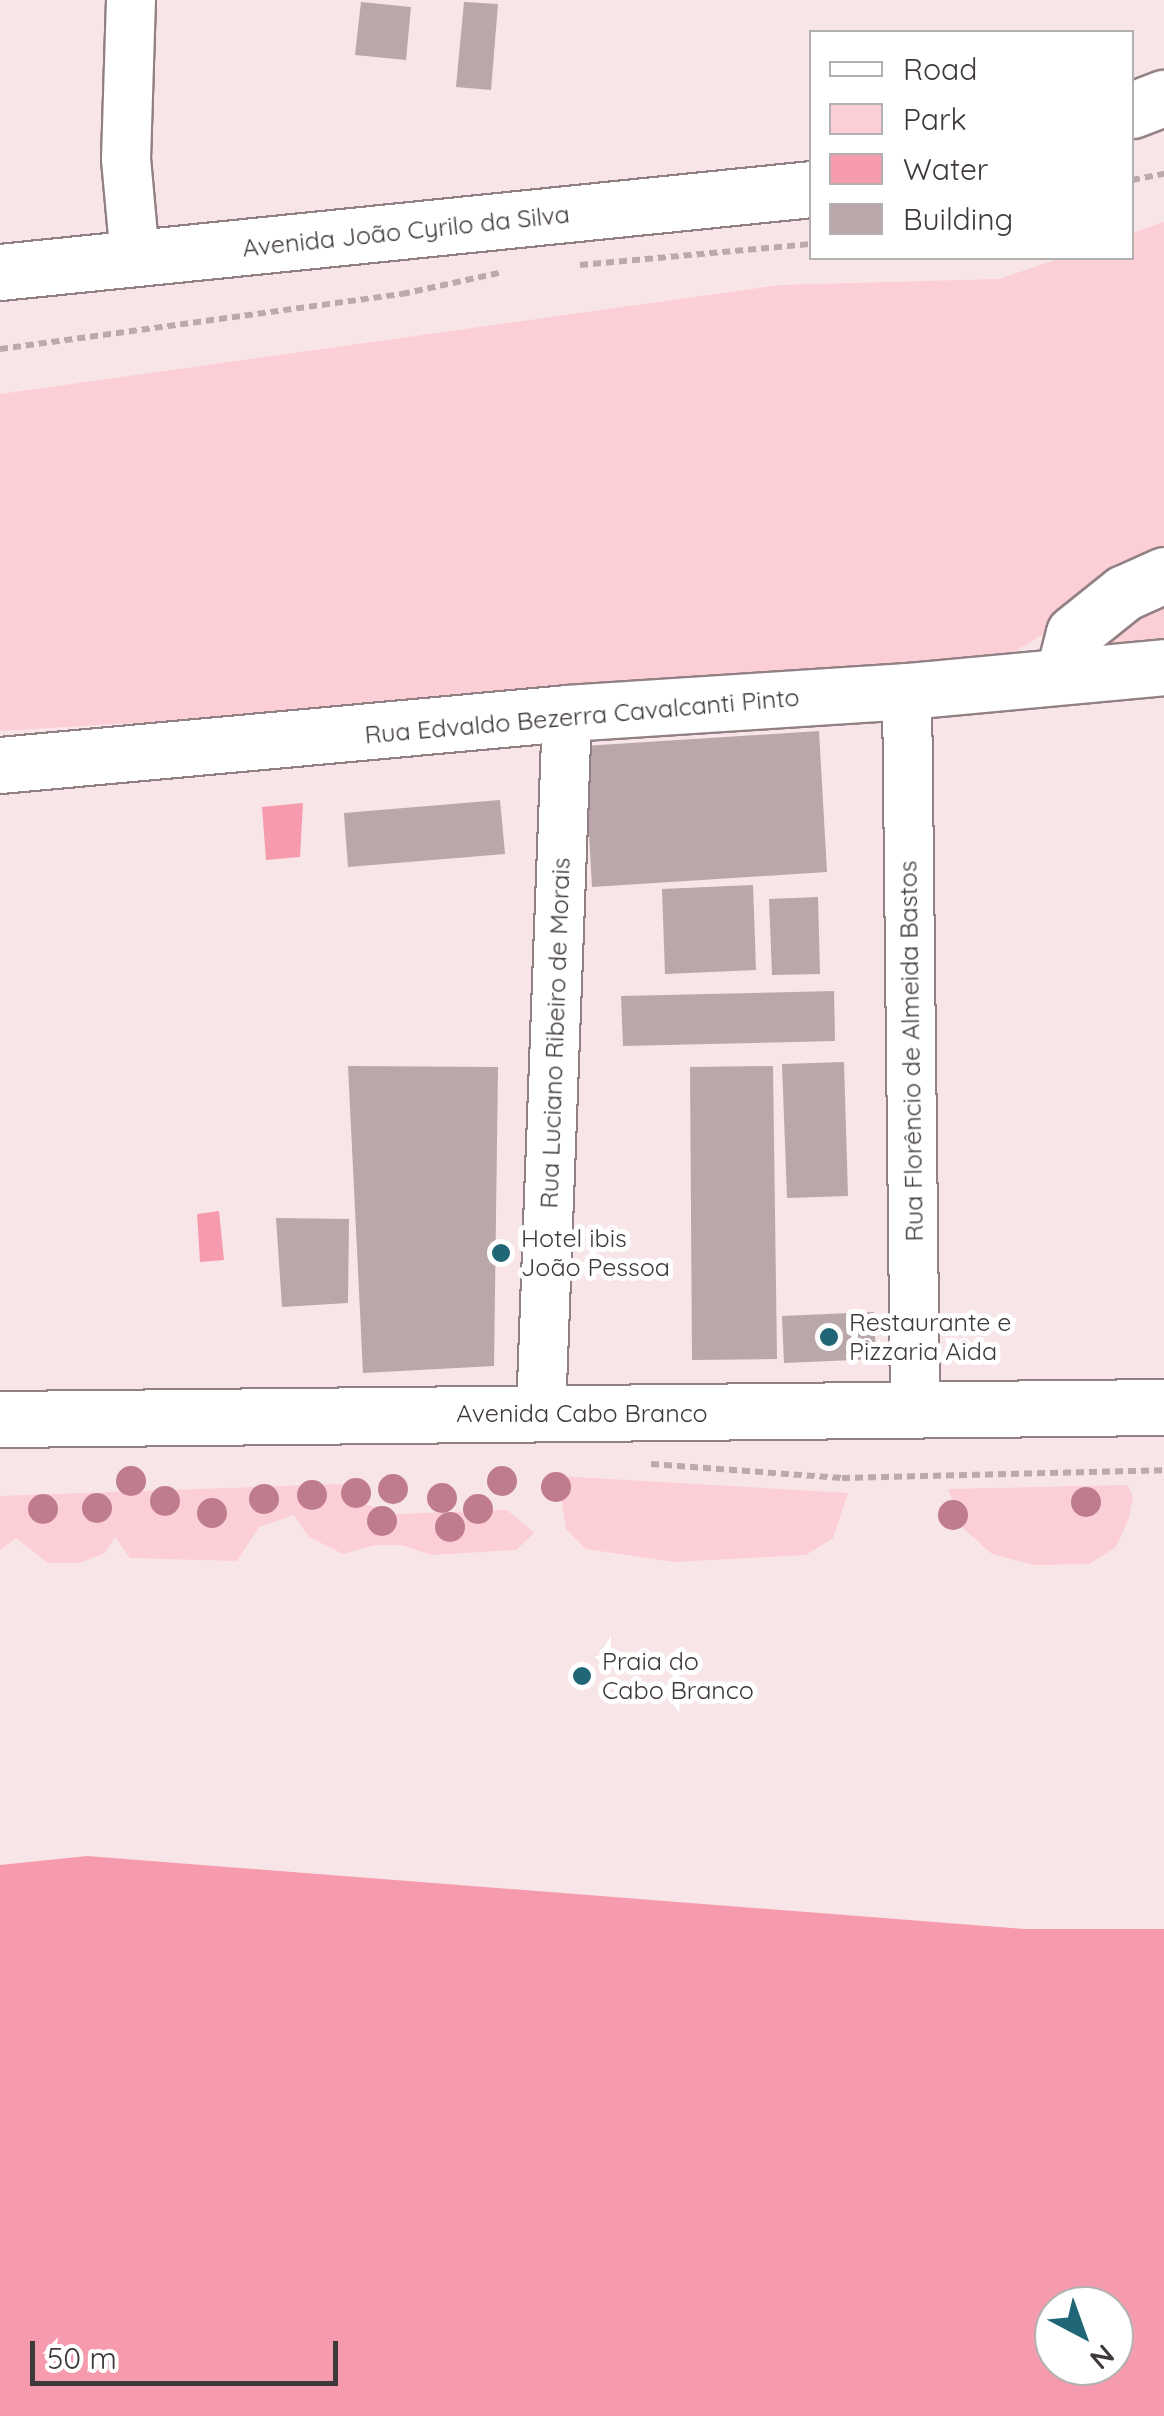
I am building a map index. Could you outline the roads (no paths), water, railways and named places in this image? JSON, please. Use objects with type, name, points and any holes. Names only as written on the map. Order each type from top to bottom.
[{"type":"main road","points":[[1134,109],[1164,98]]},
{"type":"main road","points":[[1134,124],[1164,115]]},
{"type":"main road","name":"Avenida João Cyrilo da Silva","points":[[0,272],[809,189]]},
{"type":"main road","points":[[1063,676],[1074,632],[1124,593],[1164,575]]},
{"type":"main road","name":"Rua Edvaldo Bezerra Cavalcanti Pinto","points":[[0,765],[566,713],[908,691],[1164,667]]},
{"type":"main road","name":"Avenida Cabo Branco","points":[[0,1419],[1164,1407]]},
{"type":"street","points":[[131,0],[126,160],[135,258]]},
{"type":"street","name":"Rua Florêncio de Almeida Bastos","points":[[908,691],[915,1411]]},
{"type":"street","name":"Rua Luciano Ribeiro de Morais","points":[[541,1413],[566,713]]},
{"type":"water","points":[[303,803],[300,857],[266,860],[262,807]]},
{"type":"water","points":[[219,1211],[224,1260],[200,1262],[197,1214]]},
{"type":"water","points":[[87,1856],[1025,1929],[1164,1929],[1164,2416],[0,2416],[0,1865]]},
{"type":"place","name":"Hotel ibis João Pessoa","points":[[501,1253]]},
{"type":"place","name":"Restaurante e Pizzaria Aida","points":[[829,1337]]},
{"type":"place","name":"Praia do Cabo Branco","points":[[582,1676]]}]
